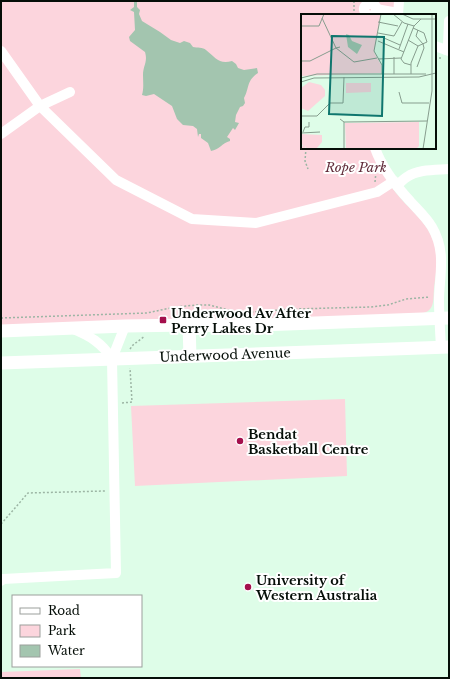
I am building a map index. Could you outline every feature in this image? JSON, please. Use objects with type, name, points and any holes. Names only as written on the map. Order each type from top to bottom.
[{"type":"main road","points":[[1,331],[125,326],[231,326],[444,318]]},
{"type":"main road","points":[[189,325],[190,356]]},
{"type":"main road","name":"Underwood Avenue","points":[[1,363],[445,347]]},
{"type":"street","points":[[366,14],[364,10],[367,5],[373,4],[375,12],[398,14],[399,1]]},
{"type":"street","points":[[436,46],[448,51],[449,21]]},
{"type":"street","points":[[1,51],[40,106],[116,180],[192,219],[256,222],[377,192],[396,184],[414,173],[449,169]]},
{"type":"street","points":[[1,134],[40,106],[70,92]]},
{"type":"street","points":[[375,149],[381,162],[396,184],[425,216],[437,238],[442,261],[439,297],[444,318],[445,347]]},
{"type":"street","points":[[1,581],[3,579],[116,573],[112,359],[125,326]]},
{"type":"street","points":[[72,328],[88,335],[98,342],[112,359]]},
{"type":"path","points":[[354,1],[354,14]]},
{"type":"path","points":[[306,149],[305,160],[308,169]]},
{"type":"path","points":[[377,192],[375,179],[378,165],[381,162]]},
{"type":"path","points":[[1,318],[147,313],[176,307],[197,305],[209,305],[237,312],[370,307],[388,305],[406,299],[439,297]]},
{"type":"path","points":[[130,354],[132,346],[146,335]]},
{"type":"path","points":[[113,404],[132,402],[130,366]]},
{"type":"path","points":[[1,524],[28,493],[107,491]]},
{"type":"green space","name":"Rope Park","points":[[1,1],[395,1],[393,14],[301,14],[301,149],[372,149],[379,166],[389,183],[425,225],[433,240],[437,254],[437,264],[433,302],[428,311],[420,314],[1,327]]},
{"type":"green space","name":"Bendat Basketball Centre","points":[[345,399],[347,476],[135,486],[131,406]]},
{"type":"green space","points":[[80,669],[81,678],[1,678],[1,672]]},
{"type":"water","points":[[134,1],[137,1],[137,7],[140,10],[139,14],[142,21],[171,40],[180,43],[184,41],[190,43],[193,47],[203,48],[218,60],[224,62],[232,61],[238,68],[244,70],[257,68],[258,73],[250,82],[244,98],[245,103],[240,107],[236,115],[235,122],[239,123],[235,130],[233,128],[227,137],[230,141],[211,151],[208,143],[201,138],[201,134],[199,134],[198,137],[197,129],[193,126],[183,125],[177,119],[172,106],[154,94],[146,96],[142,95],[143,72],[146,59],[145,52],[130,41],[129,37],[135,30],[134,12],[130,10],[134,7]]},
{"type":"place","name":"Underwood Av After Perry Lakes Dr","points":[[163,320]]},
{"type":"place","name":"Bendat Basketball Centre","points":[[240,441]]},
{"type":"place","name":"University of Western Australia","points":[[248,587]]}]
